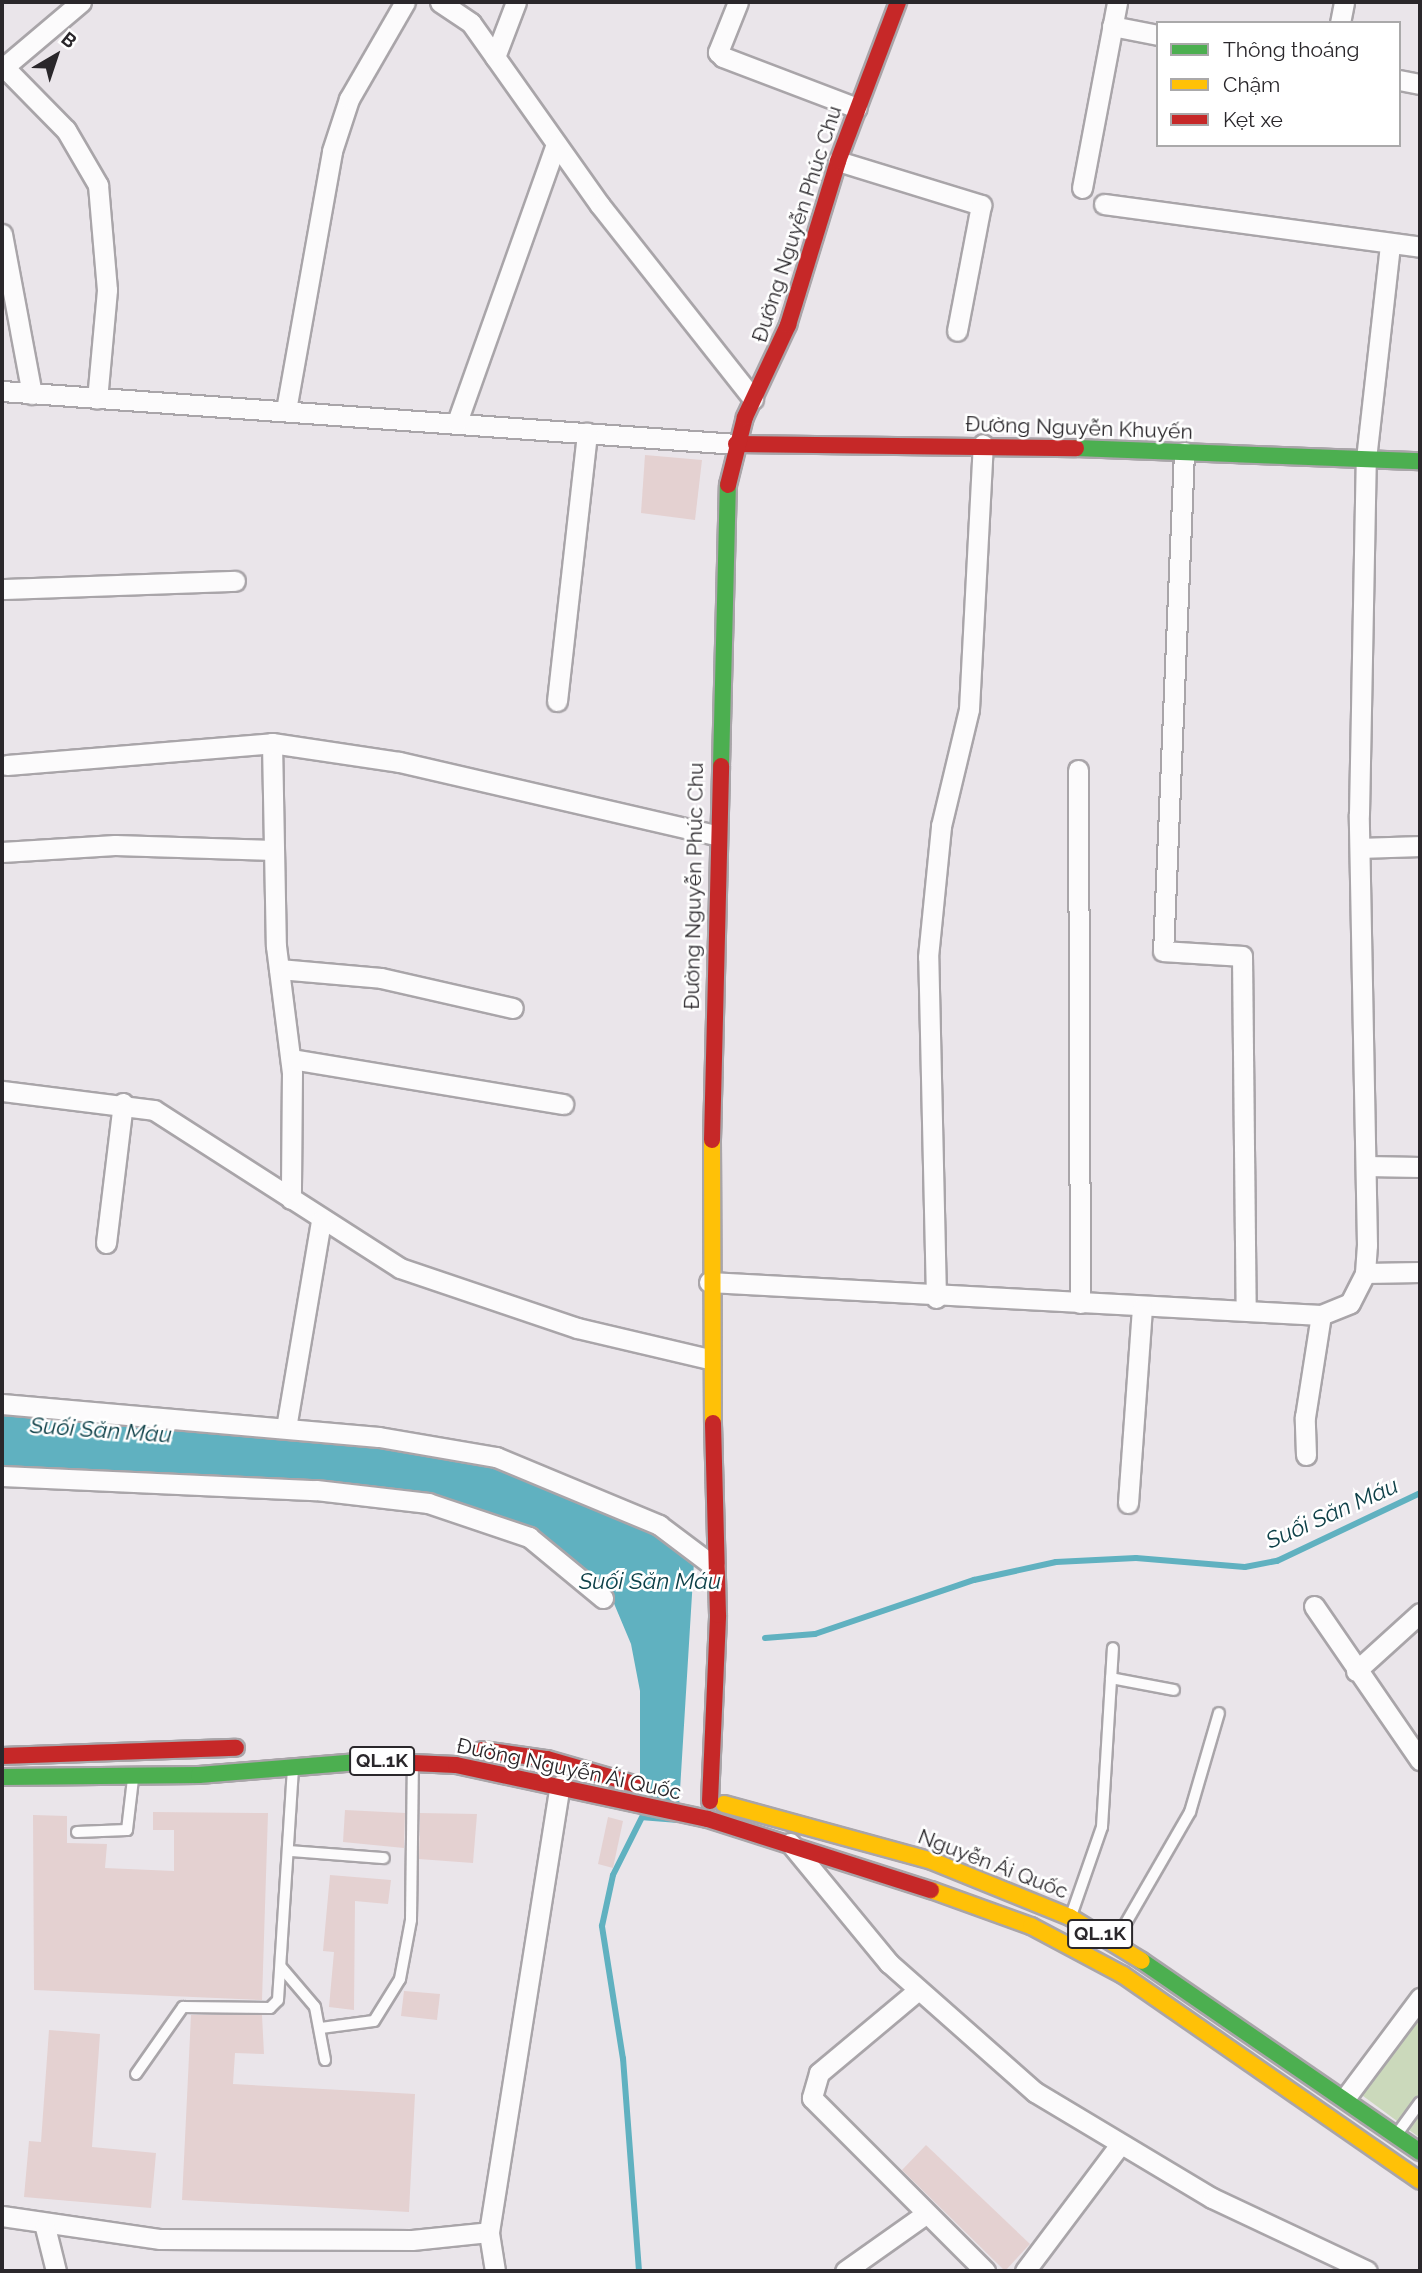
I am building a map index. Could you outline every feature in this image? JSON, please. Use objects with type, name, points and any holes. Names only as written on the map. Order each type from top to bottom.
[{"type":"main road","name":"Đường Nguyễn Phúc Chu","points":[[700,1818],[718,1695],[709,1282],[715,835],[727,490],[736,444],[753,398],[788,325],[838,161],[898,2]]},
{"type":"main road","name":"Đường Nguyễn Khuyến","points":[[736,444],[983,444],[1420,461]]},
{"type":"main road","name":"Đường Nguyễn Ái Quốc","points":[[307,1746],[487,1750],[736,1807]]},
{"type":"main road","points":[[2,1756],[149,1754],[254,1747]]},
{"type":"main road","points":[[132,1754],[133,1775]]},
{"type":"main road","points":[[149,1754],[150,1775]]},
{"type":"main road","name":"Đường Nguyễn Ái Quốc","points":[[2,1777],[150,1775],[293,1764],[413,1762],[560,1786],[611,1801],[700,1818],[789,1842]]},
{"type":"main road","name":"Nguyễn Ái Quốc","points":[[736,1807],[932,1861],[1070,1917],[1114,1942],[1346,2097],[1420,2152]]},
{"type":"main road","name":"Nguyễn Ái Quốc","points":[[789,1842],[1020,1921],[1123,1975],[1420,2181]]},
{"type":"street","points":[[81,2],[4,67],[66,130],[103,202],[107,290],[97,399]]},
{"type":"street","points":[[286,410],[332,151],[349,99],[405,2]]},
{"type":"street","points":[[440,2],[471,23],[556,144],[753,398]]},
{"type":"street","points":[[495,57],[516,2]]},
{"type":"street","points":[[738,2],[718,52],[723,57],[857,108]]},
{"type":"street","points":[[1082,188],[1117,2]]},
{"type":"street","points":[[1340,21],[1344,2]]},
{"type":"street","points":[[1112,26],[1156,35]]},
{"type":"street","points":[[1401,80],[1420,84]]},
{"type":"street","points":[[457,422],[556,144]]},
{"type":"street","points":[[838,161],[981,205],[957,331]]},
{"type":"street","points":[[1104,205],[1420,247]]},
{"type":"street","points":[[2,234],[32,394]]},
{"type":"street","points":[[709,1282],[936,1298],[1246,1309],[1321,1315],[1350,1303],[1365,1273],[1367,1166],[1360,848],[1366,459],[1391,244]]},
{"type":"street","points":[[2,391],[736,444]]},
{"type":"street","points":[[557,701],[587,433]]},
{"type":"street","points":[[936,1298],[928,957],[941,827],[969,709],[983,444]]},
{"type":"street","points":[[1184,452],[1163,951],[1242,956],[1246,1309]]},
{"type":"street","points":[[2,589],[235,581]]},
{"type":"street","points":[[272,743],[279,969],[290,1059],[291,1199]]},
{"type":"street","points":[[7,765],[272,743],[399,762],[715,835]]},
{"type":"street","points":[[1078,770],[1080,1303]]},
{"type":"street","points":[[2,852],[115,845],[274,850]]},
{"type":"street","points":[[1360,848],[1420,846]]},
{"type":"street","points":[[279,969],[381,978],[513,1008]]},
{"type":"street","points":[[290,1059],[563,1104]]},
{"type":"street","points":[[2,1095],[123,1103],[170,1117],[321,1220],[389,1262],[440,1283],[577,1328],[709,1359]]},
{"type":"street","points":[[106,1243],[123,1103]]},
{"type":"street","points":[[1367,1166],[1420,1167]]},
{"type":"street","points":[[286,1428],[321,1220]]},
{"type":"street","points":[[1365,1273],[1420,1272]]},
{"type":"street","points":[[1128,1503],[1142,1307]]},
{"type":"street","points":[[1306,1455],[1305,1417],[1321,1315]]},
{"type":"street","points":[[2,1404],[286,1428],[496,1457],[659,1525],[715,1567]]},
{"type":"street","points":[[2,1476],[316,1490],[428,1503],[529,1537],[603,1598]]},
{"type":"street","points":[[1314,1606],[1356,1671],[1420,1760]]},
{"type":"street","points":[[1356,1671],[1420,1613]]},
{"type":"street","points":[[495,2271],[489,2232],[560,1786]]},
{"type":"street","points":[[789,1842],[917,1991],[1035,2092],[1118,2147],[1363,2270]]},
{"type":"street","points":[[917,1991],[810,2087],[812,2098],[925,2215],[985,2271]]},
{"type":"street","points":[[1346,2097],[1420,1998]]},
{"type":"street","points":[[1025,2271],[1118,2147]]},
{"type":"street","points":[[845,2271],[925,2215]]},
{"type":"street","points":[[2,2216],[45,2227],[174,2239],[412,2241],[489,2232]]},
{"type":"street","points":[[45,2227],[56,2271]]},
{"type":"lane","points":[[1070,1917],[1098,1850],[1113,1648]]},
{"type":"lane","points":[[1111,1678],[1174,1690]]},
{"type":"lane","points":[[1114,1942],[1190,1812],[1219,1713]]},
{"type":"lane","points":[[321,2028],[374,2021],[400,1979],[411,1920],[413,1762]]},
{"type":"lane","points":[[136,2074],[183,2007],[275,2005],[281,1967],[290,1852],[293,1764]]},
{"type":"lane","points":[[77,1832],[127,1830],[133,1775]]},
{"type":"lane","points":[[290,1852],[384,1858]]},
{"type":"lane","points":[[281,1967],[315,2007],[325,2060]]},
{"type":"lane","points":[[1396,2134],[1420,2102]]},
{"type":"green space","points":[[1420,2010],[1420,2138],[1359,2093]]},
{"type":"water","name":"Suối Săn Máu","points":[[2,1411],[378,1445],[493,1464],[654,1531],[694,1562],[678,1823],[640,1820],[640,1691],[631,1644],[610,1594],[532,1531],[429,1496],[2,1469]]},
{"type":"building","points":[[645,455],[702,460],[695,520],[641,513]]},
{"type":"building","points":[[345,1810],[405,1813],[404,1848],[343,1842]]},
{"type":"building","points":[[153,1812],[268,1813],[262,2000],[34,1990],[33,1815],[67,1816],[67,1843],[107,1844],[105,1868],[174,1871],[174,1830],[153,1830]]},
{"type":"building","points":[[420,1813],[477,1814],[473,1863],[419,1859]]},
{"type":"building","points":[[608,1817],[623,1821],[613,1868],[598,1864]]},
{"type":"building","points":[[330,1875],[391,1880],[388,1904],[355,1901],[354,2010],[329,2007],[334,1952],[323,1951]]},
{"type":"building","points":[[404,1991],[440,1994],[437,2020],[401,2016]]},
{"type":"building","points":[[191,2015],[262,2015],[264,2054],[235,2053],[233,2084],[415,2094],[409,2212],[182,2200]]},
{"type":"building","points":[[49,2030],[100,2034],[92,2147],[156,2153],[151,2208],[24,2197],[29,2141],[41,2142]]},
{"type":"building","points":[[926,2145],[1030,2244],[1005,2271],[902,2170]]},
{"type":"waterway","name":"Suối Săn Máu","points":[[765,1638],[815,1634],[974,1580],[1056,1562],[1136,1558],[1245,1567],[1277,1561],[1420,1493]]},
{"type":"waterway","points":[[639,2271],[623,2059],[602,1926],[613,1875],[643,1815]]},
{"type":"traffic: fast","points":[[1076,448],[1420,461]]},
{"type":"traffic: fast","points":[[721,766],[728,485]]},
{"type":"traffic: fast","points":[[2,1777],[199,1775],[370,1761]]},
{"type":"traffic: fast","points":[[1142,1961],[1420,2152]]},
{"type":"traffic: slow","points":[[712,1140],[713,1423]]},
{"type":"traffic: slow","points":[[724,1804],[932,1861],[1070,1917],[1142,1961]]},
{"type":"traffic: slow","points":[[931,1890],[1031,1926],[1123,1975],[1420,2181]]},
{"type":"traffic: jam","points":[[728,485],[745,417],[788,325],[838,161],[898,2]]},
{"type":"traffic: jam","points":[[736,444],[1076,448]]},
{"type":"traffic: jam","points":[[712,1140],[721,766]]},
{"type":"traffic: jam","points":[[710,1801],[718,1615],[713,1423]]},
{"type":"traffic: jam","points":[[2,1756],[236,1748]]},
{"type":"traffic: jam","points":[[482,1750],[547,1759],[634,1784]]},
{"type":"traffic: jam","points":[[370,1761],[456,1765],[708,1819],[931,1890]]}]
